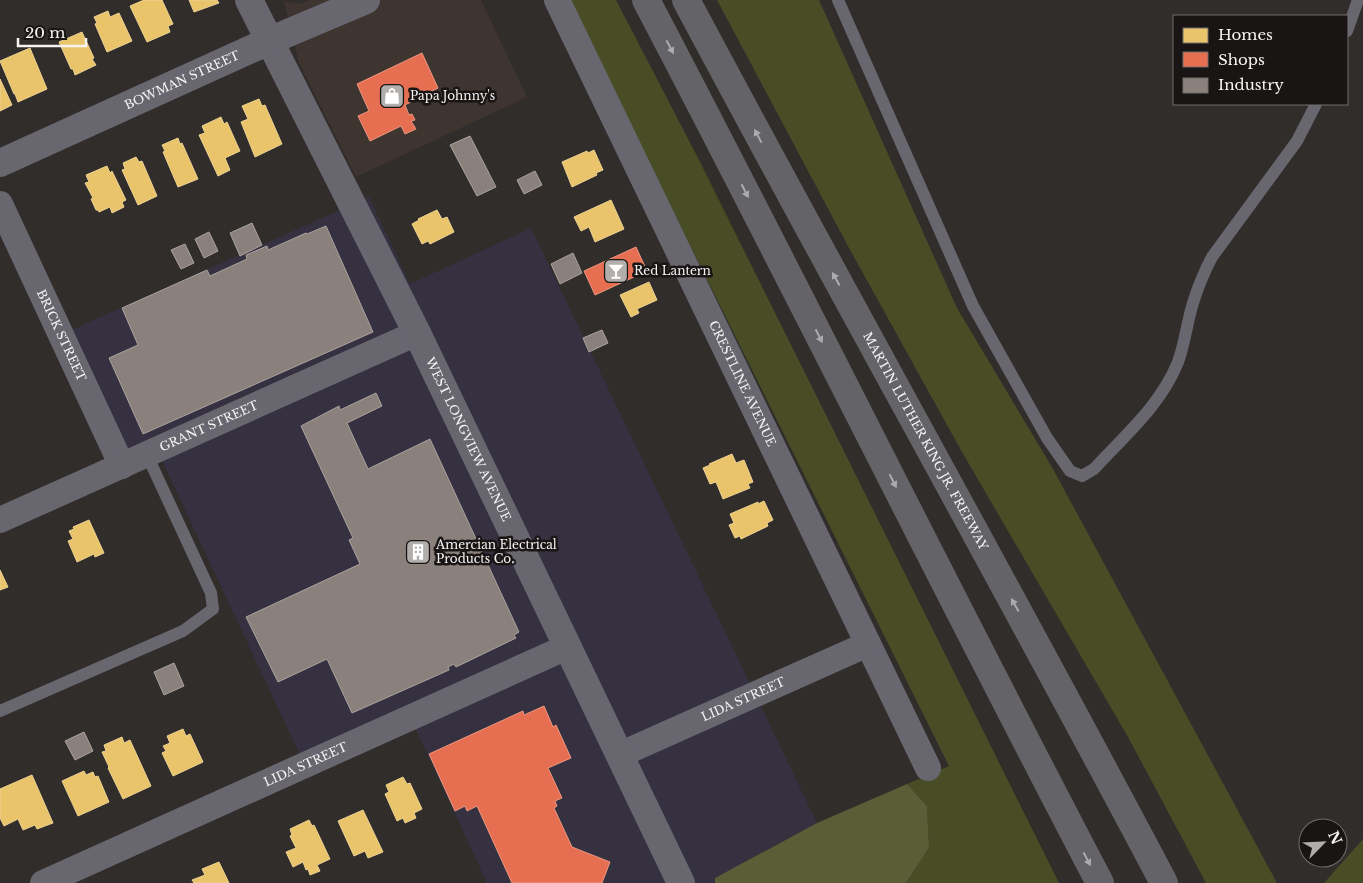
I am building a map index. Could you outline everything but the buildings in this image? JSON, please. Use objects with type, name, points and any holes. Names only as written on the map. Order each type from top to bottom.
[{"type":"highway","name":"MARTIN LUTHER KING JR. FREEWAY","points":[[686,0],[826,262],[1028,630],[1118,781],[1164,883]]},
{"type":"highway","points":[[647,2],[1018,728],[1068,842],[1079,883]]},
{"type":"highway","points":[[1118,781],[1183,883]]},
{"type":"highway","points":[[1068,842],[1100,883]]},
{"type":"street","name":"WEST LONGVIEW AVENUE","points":[[249,0],[417,333],[680,883]]},
{"type":"street","name":"BOWMAN STREET","points":[[0,163],[269,41],[366,0]]},
{"type":"street","name":"CRESTLINE AVENUE","points":[[557,0],[928,768]]},
{"type":"street","name":"BRICK STREET","points":[[0,204],[122,466]]},
{"type":"street","name":"GRANT STREET","points":[[0,520],[417,333]]},
{"type":"street","name":"LIDA STREET","points":[[619,755],[868,644]]},
{"type":"street","name":"LIDA STREET","points":[[43,883],[567,647]]},
{"type":"lane","points":[[838,0],[973,306],[1047,438],[1070,470],[1082,476],[1094,469],[1158,399],[1178,361],[1204,271],[1212,257],[1297,141],[1315,105]]},
{"type":"lane","points":[[1348,28],[1358,0]]},
{"type":"lane","points":[[0,712],[183,631],[213,609],[211,593],[147,455]]},
{"type":"shaded area","points":[[309,0],[481,0],[527,97],[356,177],[299,63],[284,1],[300,4]]},
{"type":"shaded area","points":[[369,197],[410,284],[531,228],[817,823],[715,878],[715,883],[487,883],[407,710],[301,757],[158,452],[124,467],[67,332]]},
{"type":"green space","points":[[568,0],[616,0],[697,156],[1059,883],[906,883],[929,848],[927,806],[907,784],[949,766]]},
{"type":"green space","points":[[717,0],[819,0],[957,308],[1053,469],[1277,883],[1206,883],[1128,737],[962,452],[849,248]]},
{"type":"green space","points":[[907,784],[927,806],[929,848],[906,883],[715,883],[715,878],[817,823]]},
{"type":"green space","points":[[1363,839],[1363,883],[1324,883],[1337,868],[1348,868],[1348,856]]},
{"type":"place","name":"Papa Johnny's","points":[[392,96]]},
{"type":"place","name":"Red Lantern","points":[[616,271]]},
{"type":"place","name":"Amercian Electrical Products Co.","points":[[418,552]]}]
